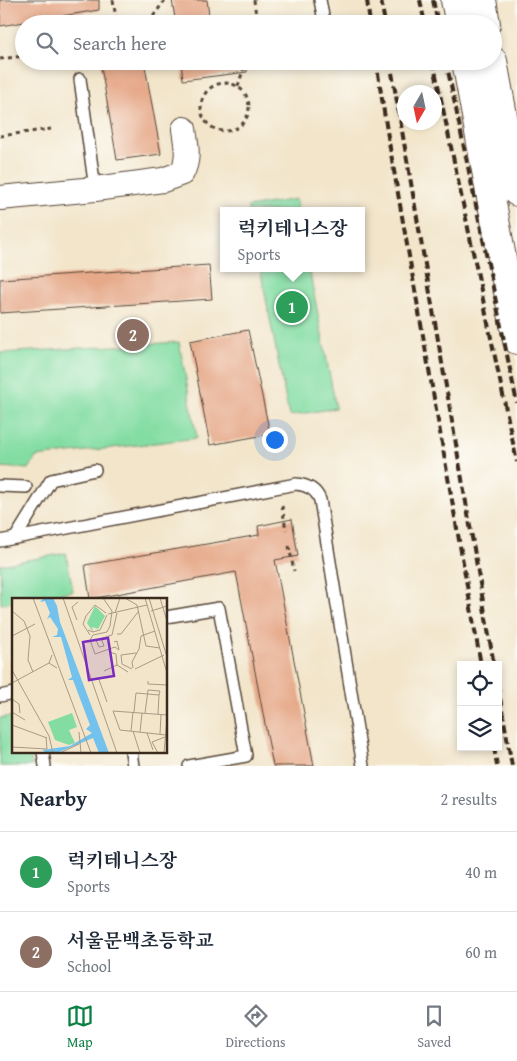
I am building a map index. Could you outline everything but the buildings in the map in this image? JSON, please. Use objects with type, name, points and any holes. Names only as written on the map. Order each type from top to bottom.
[{"type":"highway","points":[[455,0],[458,15]]},
{"type":"highway","points":[[482,0],[484,15]]},
{"type":"highway","points":[[468,70],[517,340]]},
{"type":"highway","points":[[495,70],[517,192]]},
{"type":"street","points":[[0,198],[163,180],[182,173],[188,154],[184,128]]},
{"type":"lane","points":[[320,0],[323,15]]},
{"type":"lane","points":[[80,79],[95,189]]},
{"type":"lane","points":[[16,537],[51,480],[95,470]]},
{"type":"lane","points":[[0,541],[296,484],[311,488],[319,496],[320,500],[363,766]]},
{"type":"lane","points":[[0,486],[26,487]]},
{"type":"lane","points":[[168,617],[219,608],[246,756],[189,766]]},
{"type":"path","points":[[113,0],[116,15]]},
{"type":"path","points":[[154,15],[165,0]]},
{"type":"path","points":[[254,0],[256,15]]},
{"type":"path","points":[[0,59],[15,57]]},
{"type":"path","points":[[238,86],[243,70]]},
{"type":"path","points":[[223,83],[238,86],[248,98],[250,106],[245,122],[231,130],[215,129],[204,118],[201,103],[204,95],[208,89],[223,83]]},
{"type":"path","points":[[0,136],[51,129]]},
{"type":"path","points":[[282,506],[286,530]]},
{"type":"path","points":[[289,546],[294,571]]},
{"type":"green space","points":[[296,199],[297,207],[248,207]]},
{"type":"green space","points":[[261,272],[310,272],[336,408],[289,416]]},
{"type":"green space","points":[[179,342],[197,438],[36,457],[29,469],[0,467],[0,353]]},
{"type":"green space","points":[[66,553],[73,591],[36,598],[12,598],[12,602],[1,604],[0,565]]},
{"type":"green space","points":[[12,716],[12,754],[30,754],[32,766],[0,766],[0,718]]},
{"type":"railway","points":[[367,0],[369,15]]},
{"type":"railway","points":[[381,0],[384,15]]},
{"type":"railway","points":[[420,0],[423,15]]},
{"type":"railway","points":[[433,0],[436,15]]},
{"type":"railway","points":[[377,70],[480,661]]},
{"type":"railway","points":[[392,70],[493,661]]},
{"type":"railway","points":[[435,70],[517,462]]},
{"type":"railway","points":[[448,70],[517,403]]},
{"type":"railway","points":[[501,706],[512,766]]},
{"type":"railway","points":[[495,751],[497,766]]},
{"type":"place","name":"럭키테니스장","points":[[292,307]]},
{"type":"place","name":"서울문백초등학교","points":[[133,335]]}]
